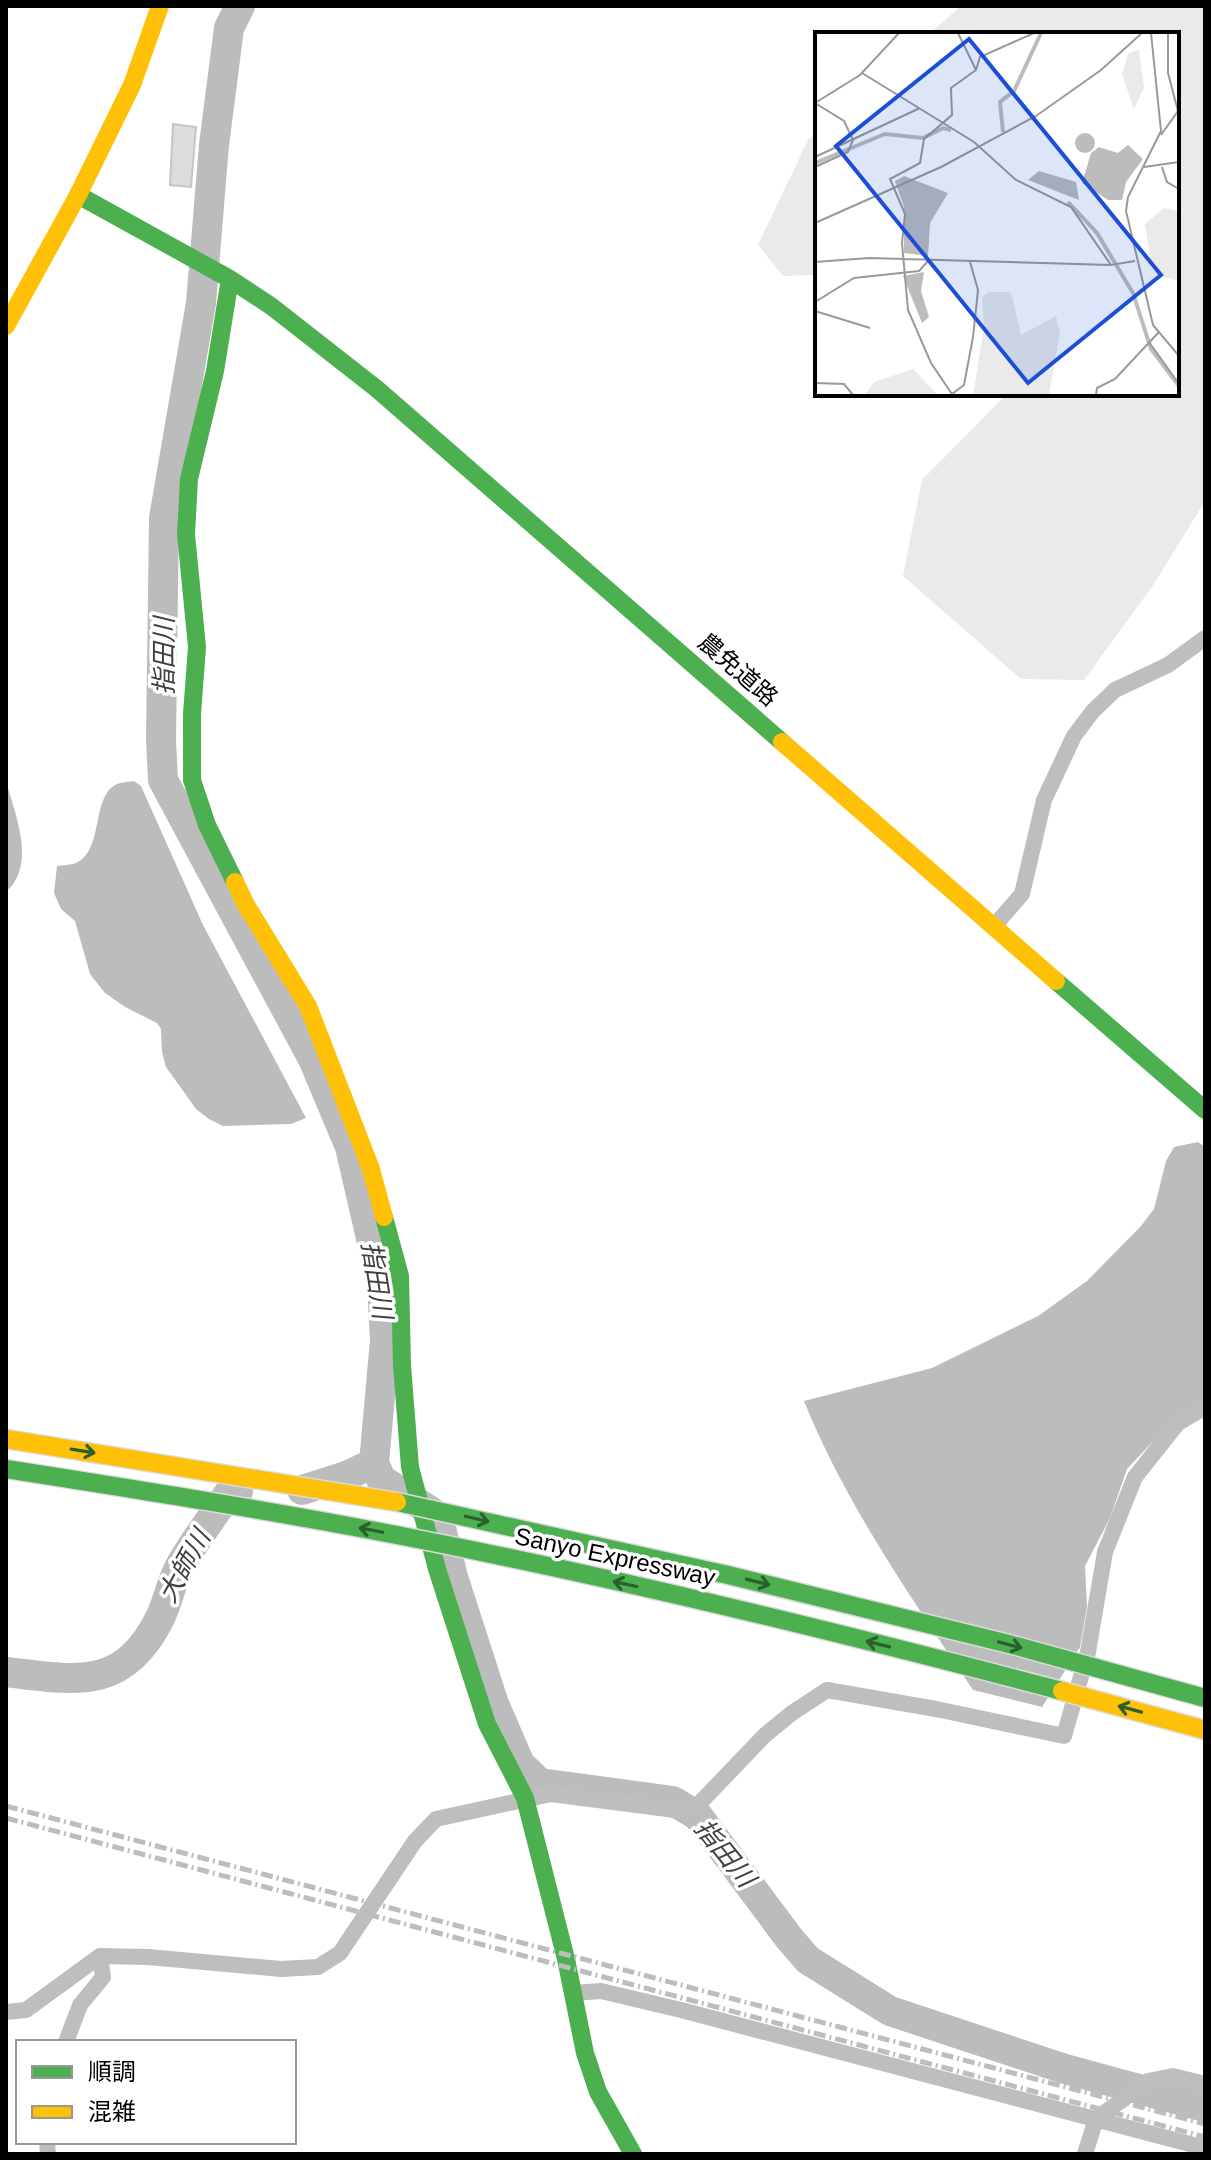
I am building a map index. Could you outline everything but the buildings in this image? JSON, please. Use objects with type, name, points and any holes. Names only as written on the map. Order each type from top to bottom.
[{"type":"main road","points":[[6,326],[78,195],[132,85],[160,6]]},
{"type":"main road","name":"農免道路","points":[[78,195],[222,274],[271,306],[377,389],[1205,1110]]},
{"type":"main road","points":[[222,274],[215,371],[189,479],[186,534],[197,647],[192,714],[192,780],[207,825],[246,905],[308,1006],[371,1169],[400,1276],[410,1467],[437,1569],[487,1724],[525,1798],[585,2053],[598,2092],[633,2154]]},
{"type":"main road","name":"Sanyo Expressway","points":[[6,1439],[415,1505],[757,1582],[1009,1644],[1205,1698]]},
{"type":"main road","name":"Sanyo Expressway","points":[[6,1469],[306,1518],[724,1606],[1000,1674],[1205,1730]]},
{"type":"street","points":[[995,925],[1022,894],[1044,800],[1074,736],[1093,711],[1115,690],[1168,665],[1205,638]]},
{"type":"street","points":[[6,2012],[26,2010],[100,1956],[148,1957],[281,1969],[318,1967],[340,1953],[415,1841],[436,1819],[551,1794],[689,1809],[765,1735],[827,1690],[1064,1736],[1088,1652],[1105,1552],[1135,1477],[1178,1423],[1205,1407]]},
{"type":"street","points":[[67,2040],[80,2005],[103,1977],[100,1956]]},
{"type":"street","points":[[573,1993],[601,1991],[681,2010],[1205,2148]]},
{"type":"street","points":[[1085,2154],[1096,2119],[1148,2081],[1173,2076],[1205,2084]]},
{"type":"shaded area","points":[[961,6],[1205,6],[1205,501],[1154,584],[1084,680],[1021,679],[903,576],[922,480],[1005,396],[1179,396],[1179,32],[931,32]]},
{"type":"shaded area","points":[[815,135],[815,275],[783,276],[758,245],[808,140]]},
{"type":"shaded area","points":[[6,781],[18,824],[22,854],[15,881],[6,892]]},
{"type":"shaded area","points":[[134,781],[141,786],[203,925],[306,1118],[291,1124],[223,1126],[209,1119],[196,1109],[166,1067],[161,1029],[157,1023],[105,993],[90,974],[75,921],[61,909],[54,893],[57,866],[76,863],[85,856],[91,847],[108,792],[117,784]]},
{"type":"shaded area","points":[[1198,1142],[1205,1147],[1205,1403],[1161,1433],[1127,1469],[1110,1518],[1085,1566],[1087,1607],[1080,1647],[1042,1707],[973,1690],[859,1513],[804,1401],[932,1368],[1038,1316],[1087,1281],[1141,1226],[1154,1209],[1166,1161],[1174,1147]]},
{"type":"waterway","name":"指田川","points":[[240,6],[229,28],[214,145],[201,303],[164,518],[163,780],[313,1059],[350,1147],[382,1286],[385,1340],[374,1463],[381,1479],[438,1516],[453,1577],[494,1704],[520,1764],[540,1783],[673,1801],[698,1816],[808,1960],[890,2011],[1065,2069],[1205,2107]]},
{"type":"waterway","name":"大師川","points":[[302,1490],[374,1463]]},
{"type":"waterway","name":"大師川","points":[[6,1672],[75,1678],[95,1676],[113,1670],[130,1659],[146,1642],[160,1618],[177,1572],[191,1548],[228,1494],[238,1491]]},
{"type":"railway","points":[[6,1806],[1205,2124]]},
{"type":"railway","points":[[6,1818],[1205,2137]]},
{"type":"traffic: fast","points":[[78,195],[230,279],[271,306],[377,389],[782,742]]},
{"type":"traffic: fast","points":[[230,279],[215,371],[189,479],[186,534],[197,647],[192,714],[192,780],[207,825],[235,882]]},
{"type":"traffic: fast","points":[[1056,981],[1205,1110]]},
{"type":"traffic: fast","points":[[384,1217],[400,1276],[402,1366],[410,1467],[437,1569],[487,1724],[525,1798],[566,1959],[585,2053],[598,2092],[633,2154]]},
{"type":"traffic: fast","points":[[6,1469],[307,1518],[572,1571],[1062,1691]]},
{"type":"traffic: fast","points":[[397,1502],[728,1575],[1009,1644],[1205,1698]]},
{"type":"traffic: slow","points":[[6,326],[78,195],[132,85],[160,6]]},
{"type":"traffic: slow","points":[[782,742],[1056,981]]},
{"type":"traffic: slow","points":[[235,882],[308,1006],[371,1169],[384,1217]]},
{"type":"traffic: slow","points":[[6,1439],[397,1502]]},
{"type":"traffic: slow","points":[[1062,1691],[1205,1730]]}]
